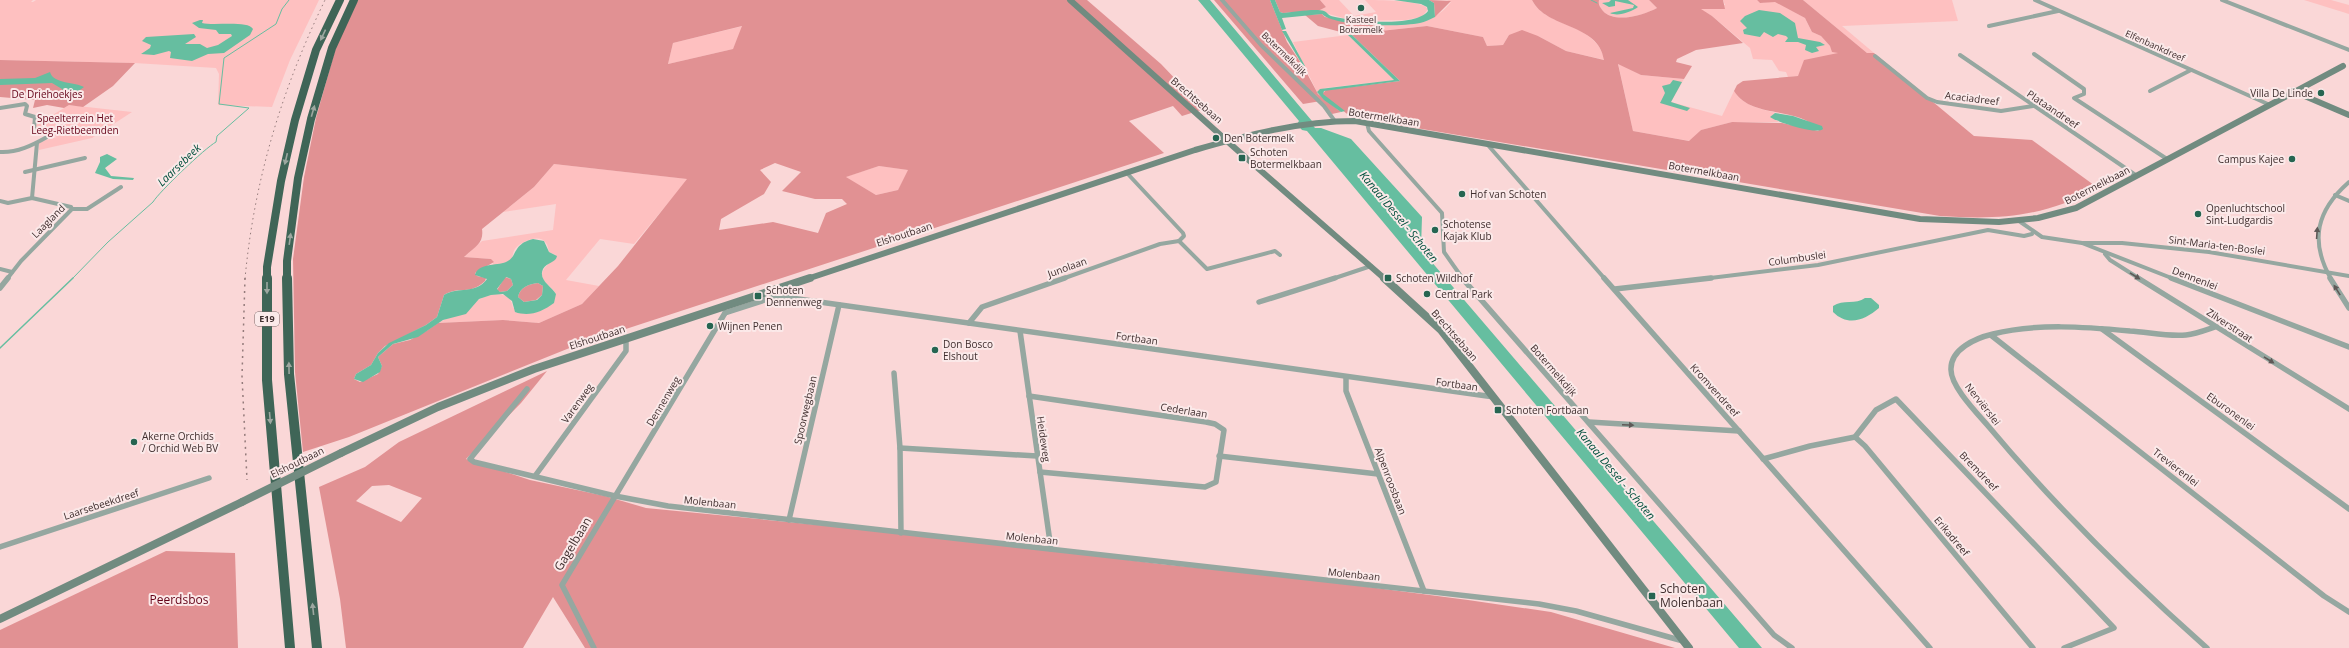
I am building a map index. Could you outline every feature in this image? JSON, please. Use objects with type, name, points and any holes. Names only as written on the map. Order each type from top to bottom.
[{"type":"highway","name":"E19","points":[[290,648],[267,380],[267,267],[281,181],[295,120],[316,50],[340,0]]},
{"type":"highway","name":"E19","points":[[317,648],[289,374],[287,261],[298,178],[311,119],[332,48],[354,0]]},
{"type":"main road","name":"Brechtsebaan","points":[[1070,0],[1371,266],[1441,330],[1689,648]]},
{"type":"main road","name":"Botermelkbaan","points":[[1227,140],[1256,133],[1334,120],[1487,144],[1920,219],[1970,223],[2019,221],[2051,216],[2076,208],[2349,63]]},
{"type":"main road","points":[[2294,92],[2349,115]]},
{"type":"main road","name":"Elshoutbaan","points":[[0,619],[341,453],[475,391],[527,371],[626,339],[724,310],[1126,172],[1227,140]]},
{"type":"street","name":"Botermelkdijk","points":[[1222,0],[1261,45],[1324,106],[1334,120]]},
{"type":"street","name":"Elfenbankdreef","points":[[2035,0],[2191,70],[2272,104]]},
{"type":"street","points":[[2222,0],[2349,50]]},
{"type":"street","points":[[1989,26],[2058,11]]},
{"type":"street","points":[[2034,54],[2058,69],[2061,75],[2084,89],[2084,94],[2074,98],[2167,159]]},
{"type":"street","name":"Plataandreef","points":[[1960,55],[2137,176]]},
{"type":"street","name":"Acaciadreef","points":[[1875,56],[1926,98],[1937,102],[2001,111],[2033,106]]},
{"type":"street","points":[[2150,91],[2191,70]]},
{"type":"street","points":[[0,108],[25,104],[27,106],[25,114],[35,117],[34,129],[49,132],[47,137],[37,143],[17,150],[0,152]]},
{"type":"street","name":"Botermelkdijk","points":[[1367,124],[1369,131],[1442,213],[1444,220],[1444,252],[1447,257],[1774,635],[1783,644],[1792,648]]},
{"type":"street","points":[[32,198],[37,169],[35,162],[38,146],[37,143]]},
{"type":"street","name":"Kromvendreef","points":[[1487,144],[1930,648]]},
{"type":"street","points":[[25,172],[85,158]]},
{"type":"street","points":[[1126,172],[1183,233],[1184,236],[1180,241],[1207,269],[1276,250],[1280,256]]},
{"type":"street","points":[[2349,182],[2335,195],[2322,212],[2318,227],[2317,240],[2326,271],[2349,308]]},
{"type":"street","name":"Laagland","points":[[0,288],[12,272],[72,210],[87,209],[121,187]]},
{"type":"street","points":[[2335,195],[2349,201]]},
{"type":"street","points":[[0,201],[8,203],[32,198],[71,207],[72,210]]},
{"type":"street","name":"Dennenlei","points":[[2019,221],[2032,234],[2050,240],[2082,243],[2104,253],[2349,347]]},
{"type":"street","name":"Dennenlei","points":[[1980,233],[1988,230],[2024,236],[2032,234]]},
{"type":"street","name":"Columbuslei","points":[[1615,289],[1789,270],[1980,233]]},
{"type":"street","name":"Junolaan","points":[[969,323],[982,307],[1160,244],[1180,241]]},
{"type":"street","name":"Sint-Maria-ten-Boslei","points":[[2082,243],[2098,242],[2188,249],[2257,258],[2349,276]]},
{"type":"street","name":"Zilverstraat","points":[[2104,253],[2110,260],[2349,409]]},
{"type":"street","points":[[1259,302],[1371,266]]},
{"type":"street","points":[[0,269],[12,272]]},
{"type":"street","name":"Fortbaan","points":[[724,310],[777,296],[1494,397]]},
{"type":"street","name":"Spoorwegbaan","points":[[788,520],[839,305]]},
{"type":"street","name":"Dennenweg","points":[[615,496],[678,395],[724,310]]},
{"type":"street","name":"Nerviërslei","points":[[2207,648],[2105,553],[2011,453],[1960,388],[1950,370],[1954,356],[1960,349],[1974,341],[2031,329],[2102,329],[2181,335],[2215,326]]},
{"type":"street","name":"Eburonenlei","points":[[2102,329],[2349,509]]},
{"type":"street","name":"Heideweg","points":[[1020,331],[1051,549]]},
{"type":"street","name":"Trevierenlei","points":[[1992,336],[2324,596],[2349,612]]},
{"type":"street","name":"Varenweg","points":[[535,476],[626,350],[626,339]]},
{"type":"street","points":[[894,373],[900,448],[901,533]]},
{"type":"street","name":"Alpenroosbaan","points":[[1346,377],[1346,391],[1424,591]]},
{"type":"street","name":"Molenbaan","points":[[527,389],[470,459],[474,462],[615,496],[691,509],[1566,608],[1683,640]]},
{"type":"street","name":"Cederlaan","points":[[1029,396],[1215,424],[1224,430],[1216,482],[1205,487],[1040,472]]},
{"type":"street","name":"Bremdreef","points":[[1855,437],[1876,410],[1896,399],[2114,628],[2064,648]]},
{"type":"street","points":[[1589,422],[1739,431]]},
{"type":"street","points":[[1763,459],[1810,446],[1855,437]]},
{"type":"street","name":"Erikadreef","points":[[1855,437],[1865,446],[2034,648]]},
{"type":"street","points":[[900,448],[1037,456]]},
{"type":"street","points":[[1219,456],[1378,474]]},
{"type":"street","name":"Laarsebeekdreef","points":[[0,547],[209,478]]},
{"type":"street","name":"Gagelbaan","points":[[594,648],[562,585],[615,496]]},
{"type":"green space","points":[[0,0],[33,0],[31,2],[33,2],[36,0],[319,0],[290,60],[272,107],[218,105],[219,74],[216,68],[134,63],[0,60]]},
{"type":"green space","points":[[358,0],[1087,0],[1161,64],[1204,109],[1182,116],[1173,106],[1129,121],[1164,153],[577,345],[349,437],[303,452],[295,372],[293,259],[304,177],[316,118],[336,47]],"holes":[[[742,26],[733,49],[668,64],[673,43]],[[775,163],[801,172],[782,191],[815,199],[842,199],[847,204],[826,213],[818,233],[773,222],[719,230],[721,219],[764,194],[771,182],[760,170]],[[554,164],[687,179],[618,266],[582,304],[539,323],[503,320],[438,323],[410,340],[393,344],[378,357],[382,366],[378,374],[360,382],[354,379],[356,374],[371,365],[378,353],[385,346],[426,325],[437,317],[444,295],[450,292],[474,288],[485,281],[486,278],[477,276],[475,273],[494,262],[491,259],[464,257],[482,238],[482,229],[534,187]],[[879,166],[908,170],[898,190],[876,195],[846,177]]]},
{"type":"green space","points":[[1214,0],[1270,0],[1287,42],[1303,66],[1318,94],[1341,112],[1332,114],[1321,101],[1303,104]]},
{"type":"green space","points":[[1275,0],[1320,0],[1326,7],[1318,11],[1283,13],[1280,12]]},
{"type":"green space","points":[[1320,0],[1339,0],[1354,16],[1376,12],[1365,0],[1409,2],[1424,6],[1428,9],[1422,17],[1406,20],[1354,21],[1318,11],[1326,7]]},
{"type":"green space","points":[[1429,0],[1451,1],[1435,17],[1434,3]]},
{"type":"green space","points":[[1447,0],[1532,0],[1538,9],[1547,16],[1581,31],[1591,38],[1600,47],[1605,60],[1566,51],[1538,36],[1509,35],[1503,45],[1487,46],[1483,37],[1427,26],[1370,32],[1373,25],[1416,23],[1435,16],[1451,2]]},
{"type":"green space","points":[[1532,0],[1599,0],[1600,7],[1608,15],[1622,18],[1645,13],[1657,8],[1649,0],[1723,0],[1725,9],[1701,9],[1712,16],[1743,43],[1696,50],[1677,59],[1676,62],[1692,66],[1684,79],[1641,75],[1618,64],[1633,131],[1689,141],[1701,130],[1732,122],[1782,123],[1819,131],[1811,123],[1800,118],[1752,106],[1742,100],[1734,91],[1737,85],[1743,81],[1798,76],[1804,60],[1838,53],[1832,52],[1830,46],[1821,36],[1812,32],[1805,18],[1775,2],[1760,3],[1757,0],[1803,0],[1867,53],[1874,53],[1974,136],[2032,140],[2098,188],[2078,198],[2040,211],[2002,217],[1940,216],[1351,117],[1322,94],[1326,90],[1400,81],[1352,35],[1318,26],[1305,15],[1322,14],[1325,17],[1373,25],[1371,32],[1427,26],[1483,37],[1487,46],[1503,45],[1509,35],[1522,30],[1538,36],[1566,51],[1604,60],[1600,48],[1593,39],[1583,32],[1548,16],[1539,9]]},
{"type":"green space","points":[[1599,0],[1649,0],[1657,8],[1638,15],[1622,18],[1609,15],[1602,10],[1599,5]]},
{"type":"green space","points":[[1723,0],[1757,0],[1760,3],[1775,1],[1805,18],[1812,32],[1821,36],[1830,46],[1840,52],[1798,76],[1788,77],[1786,72],[1779,71],[1772,60],[1753,59],[1750,48],[1712,16],[1700,9],[1725,5]]},
{"type":"green space","points":[[1803,0],[1952,0],[1958,21],[1842,26],[1874,53],[1867,53]]},
{"type":"green space","points":[[2304,0],[2331,0],[2349,5],[2349,14]]},
{"type":"green space","points":[[743,26],[733,49],[668,64],[673,43]]},
{"type":"green space","points":[[1348,35],[1394,80],[1325,88],[1317,92],[1293,42]]},
{"type":"green space","name":"De Driehoekjes","points":[[0,60],[135,63],[113,86],[83,107],[69,105],[64,108],[47,105],[33,108],[35,100],[0,97]]},
{"type":"green space","points":[[1618,63],[1641,75],[1684,79],[1671,102],[1722,116],[1734,91],[1743,101],[1748,104],[1780,114],[1775,113],[1771,117],[1779,122],[1732,122],[1701,130],[1690,141],[1633,131]]},
{"type":"green space","name":"Speelterrein Het Leeg-Rietbeemden","points":[[69,105],[132,112],[92,138],[39,150],[39,142],[57,137],[52,135],[56,134],[56,132],[52,133],[58,129],[51,131],[53,129],[35,128],[36,125]]},
{"type":"green space","points":[[554,164],[688,179],[634,244],[600,239],[566,280],[599,286],[582,304],[539,323],[503,320],[438,323],[470,309],[478,300],[494,294],[504,295],[511,302],[513,308],[556,294],[544,281],[542,275],[544,269],[556,255],[549,252],[547,245],[543,240],[535,239],[525,241],[515,249],[511,259],[499,265],[489,266],[493,264],[491,259],[464,257],[482,241],[553,230],[556,204],[503,212],[534,187]]},
{"type":"green space","points":[[879,166],[909,170],[898,190],[876,195],[845,177]]},
{"type":"green space","points":[[505,277],[511,279],[513,285],[507,291],[500,292],[497,290]]},
{"type":"green space","points":[[538,283],[543,286],[542,295],[536,300],[524,302],[518,297],[523,288],[531,284]]},
{"type":"green space","points":[[547,371],[521,403],[466,459],[530,480],[605,496],[646,508],[971,540],[1160,564],[1307,579],[1468,600],[1551,612],[1675,648],[585,648],[553,597],[523,648],[346,648],[340,599],[319,487],[365,467],[399,442]],"holes":[[[389,485],[422,498],[401,522],[356,501],[372,486]]]},
{"type":"green space","name":"Peerdsbos","points":[[166,551],[235,553],[238,648],[0,648],[0,630]]},
{"type":"water","name":"Kanaal Dessel - Schoten","points":[[1198,0],[1210,0],[1312,121],[1310,122],[1315,128],[1321,128],[1351,139],[1422,217],[1421,248],[1424,253],[1762,648],[1739,648],[1307,131],[1302,130],[1297,124],[1299,121]]},
{"type":"water","points":[[1270,0],[1275,0],[1280,12],[1283,13],[1320,10],[1325,11],[1331,16],[1340,18],[1382,22],[1410,20],[1421,16],[1428,11],[1427,7],[1421,4],[1394,0],[1429,0],[1434,3],[1435,17],[1420,23],[1369,25],[1340,21],[1322,14],[1282,18],[1286,29],[1282,30]]},
{"type":"water","points":[[1611,0],[1628,0],[1638,7],[1632,11],[1613,14],[1610,13],[1633,8],[1634,5],[1615,1],[1615,6],[1609,7],[1602,3],[1609,2]]},
{"type":"water","points":[[1759,10],[1780,13],[1795,23],[1798,38],[1820,42],[1825,45],[1816,47],[1819,51],[1812,53],[1805,50],[1806,45],[1798,42],[1785,42],[1788,38],[1786,36],[1778,34],[1773,37],[1764,32],[1760,37],[1744,34],[1743,30],[1747,28],[1740,21],[1745,16]]},
{"type":"water","points":[[203,20],[202,23],[207,24],[238,24],[250,26],[253,29],[250,35],[224,53],[208,54],[192,61],[170,58],[171,52],[169,51],[154,55],[141,54],[150,48],[151,45],[142,41],[146,37],[194,34],[196,37],[185,44],[200,44],[207,48],[218,45],[232,36],[231,34],[219,34],[216,30],[199,28],[192,23]]},
{"type":"water","points":[[1282,31],[1286,31],[1305,66],[1303,66]]},
{"type":"water","points":[[1348,35],[1352,35],[1400,81],[1324,91],[1323,94],[1345,111],[1341,112],[1324,100],[1317,92],[1320,89],[1394,80]]},
{"type":"water","points":[[50,72],[55,79],[84,87],[70,97],[62,89],[52,83],[0,85],[0,79],[35,78]]},
{"type":"water","points":[[1673,80],[1682,82],[1671,102],[1690,108],[1687,111],[1660,103],[1665,93],[1662,86],[1670,84]]},
{"type":"water","points":[[1775,113],[1793,116],[1822,126],[1823,129],[1813,130],[1788,125],[1770,117]]},
{"type":"water","points":[[107,154],[117,159],[105,168],[111,176],[134,178],[133,180],[113,179],[95,173],[100,162],[100,157]]},
{"type":"water","points":[[533,239],[544,241],[549,252],[557,256],[555,260],[543,269],[542,273],[546,283],[556,294],[554,303],[535,313],[525,314],[515,312],[512,301],[503,294],[491,295],[479,299],[466,314],[443,320],[418,337],[393,344],[378,357],[382,366],[380,372],[363,382],[354,379],[356,374],[371,365],[378,353],[389,343],[426,325],[437,317],[444,295],[449,292],[472,289],[482,284],[487,279],[475,275],[480,268],[510,260],[518,247],[526,241]],"holes":[[[506,277],[511,279],[513,285],[507,291],[500,292],[497,289]],[[538,283],[543,286],[542,295],[537,300],[524,302],[518,297],[523,288],[531,284]]]},
{"type":"water","points":[[1865,298],[1871,298],[1879,305],[1879,308],[1868,316],[1856,320],[1850,320],[1839,317],[1833,312],[1833,306],[1837,304],[1858,301]]},
{"type":"waterway","name":"Laarsebeek","points":[[73,278],[108,242],[153,202],[183,170],[202,152],[216,142],[217,136],[249,108],[219,104],[224,58],[276,24],[282,9],[289,0]]},
{"type":"waterway","points":[[1591,0],[1597,3]]},
{"type":"waterway","name":"Laarsebeek","points":[[0,348],[73,278]]},
{"type":"railway","points":[[245,279],[255,206],[272,136],[296,67],[325,0]]},
{"type":"railway","points":[[245,278],[242,376],[247,480]]},
{"type":"place","name":"Kasteel Botermelk","points":[[1361,8]]},
{"type":"place","name":"Villa De Linde","points":[[2321,93]]},
{"type":"place","name":"Den Botermelk","points":[[1216,138]]},
{"type":"place","name":"Schoten Botermelkbaan","points":[[1242,158]]},
{"type":"place","name":"Campus Kajee","points":[[2292,159]]},
{"type":"place","name":"Hof van Schoten","points":[[1462,194]]},
{"type":"place","name":"Openluchtschool Sint-Ludgardis","points":[[2198,214]]},
{"type":"place","name":"Schotense Kajak Klub","points":[[1435,230]]},
{"type":"place","name":"Schoten Wildhof","points":[[1388,278]]},
{"type":"place","name":"Central Park","points":[[1427,294]]},
{"type":"place","name":"Schoten Dennenweg","points":[[758,296]]},
{"type":"place","name":"Wijnen Penen","points":[[710,326]]},
{"type":"place","name":"Don Bosco Elshout","points":[[935,350]]},
{"type":"place","name":"Schoten Fortbaan","points":[[1498,410]]},
{"type":"place","name":"Akerne Orchids / Orchid Web BV","points":[[134,442]]},
{"type":"place","name":"Schoten Molenbaan","points":[[1652,596]]}]
